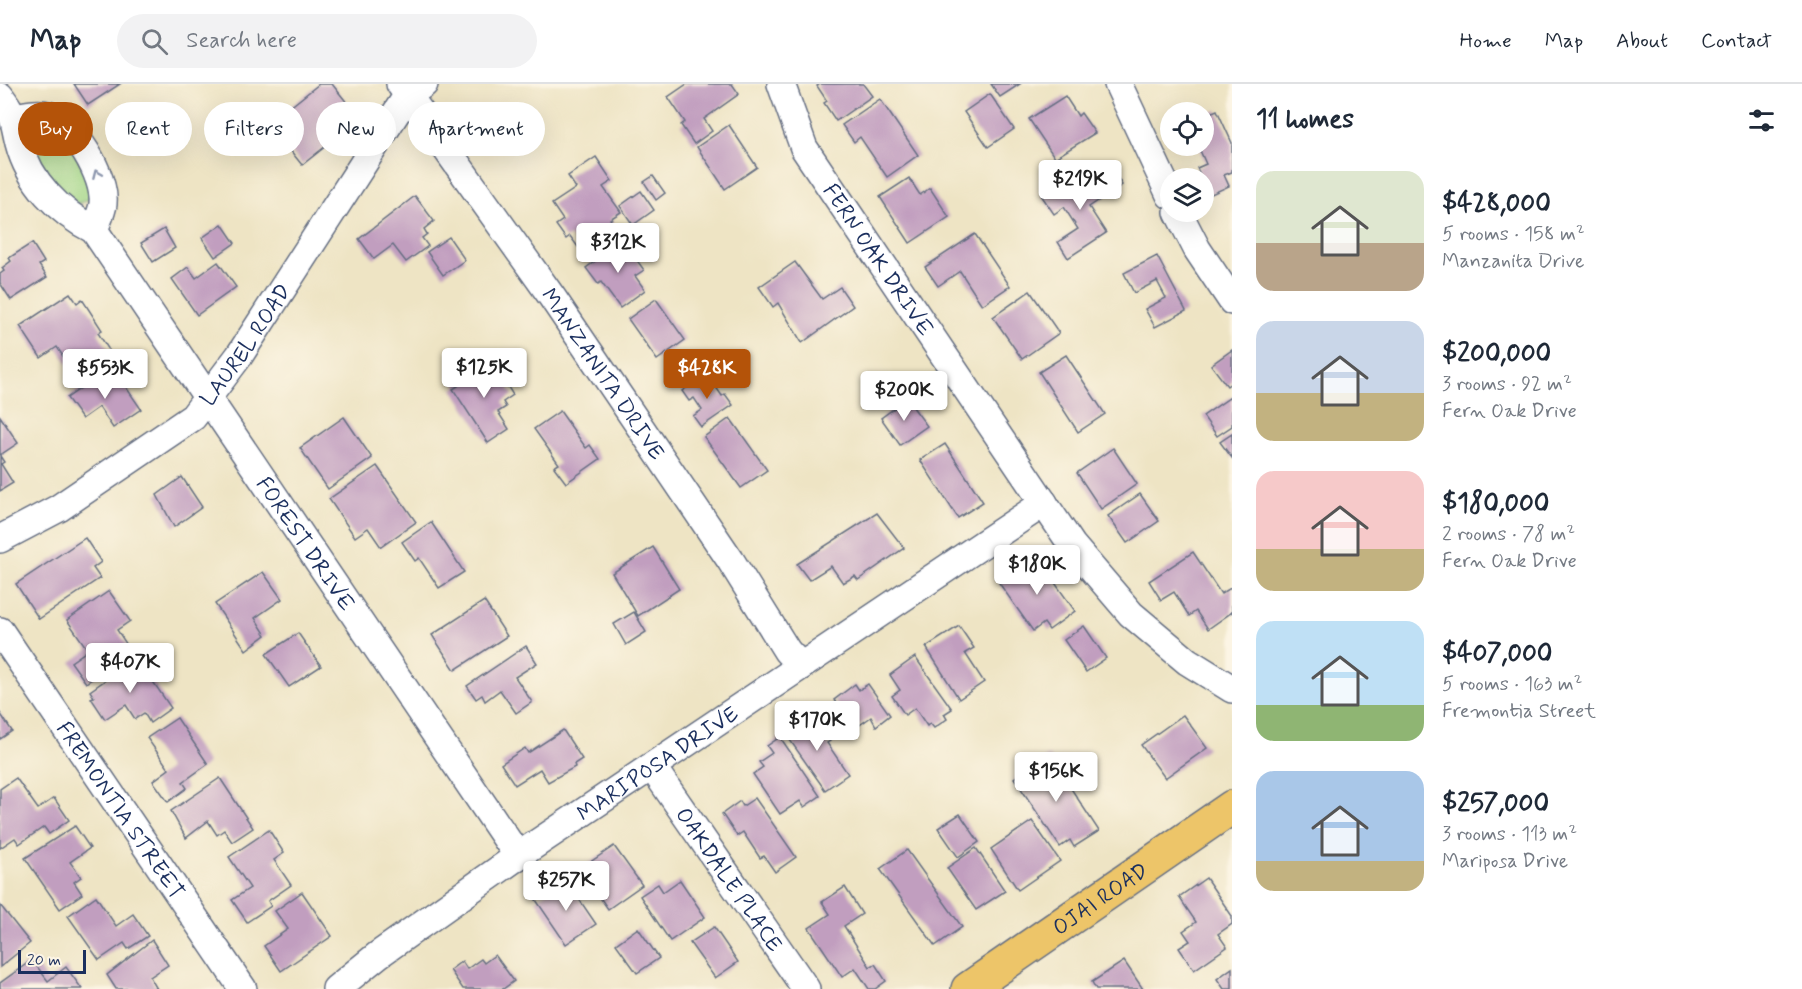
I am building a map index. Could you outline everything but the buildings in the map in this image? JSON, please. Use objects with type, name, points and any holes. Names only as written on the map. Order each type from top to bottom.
[{"type":"main road","name":"OJAI ROAD","points":[[968,989],[1228,818]]},
{"type":"street","name":"FERN OAK DRIVE","points":[[781,84],[804,148],[1072,545],[1131,614],[1187,661],[1232,689]]},
{"type":"street","points":[[1118,84],[1160,174]]},
{"type":"street","name":"LAUREL ROAD","points":[[0,540],[59,508],[193,417],[208,399],[289,281],[410,88]]},
{"type":"street","name":"MANZANITA DRIVE","points":[[410,88],[731,561],[787,651],[801,666]]},
{"type":"street","name":"FOREST DRIVE","points":[[8,106],[50,116],[65,125],[79,142],[102,186],[103,205],[94,230]]},
{"type":"street","name":"FOREST DRIVE","points":[[8,106],[27,164],[40,186],[71,218],[94,230],[518,856]]},
{"type":"street","points":[[1183,222],[1197,249],[1232,301]]},
{"type":"street","name":"MARIPOSA DRIVE","points":[[336,989],[378,955],[518,856],[1044,503]]},
{"type":"street","name":"FREMONTIA STREET","points":[[0,631],[243,989]]},
{"type":"street","name":"OAKDALE PLACE","points":[[652,768],[806,989]]},
{"type":"green space","points":[[37,156],[77,156],[94,197],[78,204],[50,186]]}]
